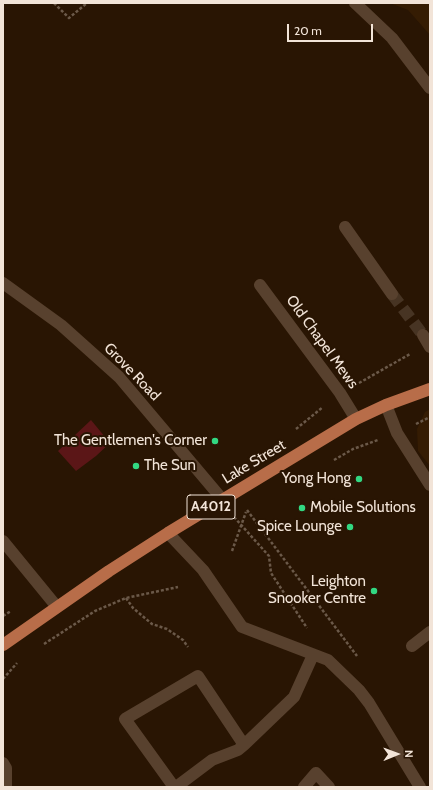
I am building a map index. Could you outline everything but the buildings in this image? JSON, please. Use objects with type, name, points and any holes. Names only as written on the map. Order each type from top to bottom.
[{"type":"main road","name":"Lake Street","points":[[3,645],[168,533],[356,419],[386,405],[430,390]]},
{"type":"street","points":[[355,3],[392,38],[430,88]]},
{"type":"street","points":[[345,226],[392,294]]},
{"type":"street","name":"Grove Road","points":[[3,283],[61,325],[119,377],[222,500]]},
{"type":"street","name":"Old Chapel Mews","points":[[260,285],[340,393],[356,419]]},
{"type":"street","points":[[423,335],[430,347]]},
{"type":"street","points":[[386,405],[397,433],[430,485]]},
{"type":"street","points":[[168,533],[203,570],[242,627],[328,660],[359,690],[369,703],[420,787]]},
{"type":"street","points":[[3,541],[57,607]]},
{"type":"street","points":[[412,646],[430,632]]},
{"type":"street","points":[[244,745],[198,676],[125,719],[175,787],[212,760],[238,750],[244,745],[294,696],[314,654]]},
{"type":"street","points":[[3,763],[6,768],[6,787]]},
{"type":"street","points":[[304,787],[316,773],[329,787]]},
{"type":"path","points":[[54,3],[69,18],[87,3]]},
{"type":"path","points":[[328,463],[353,449],[397,433],[430,417]]},
{"type":"path","points":[[232,551],[247,509],[360,660]]},
{"type":"path","points":[[40,648],[95,611],[126,598],[178,587]]},
{"type":"path","points":[[126,598],[133,608],[152,624],[167,629],[183,640],[188,647]]},
{"type":"path","points":[[3,679],[7,672],[21,660]]},
{"type":"shaded area","points":[[390,3],[430,3],[430,35],[408,10]]},
{"type":"shaded area","points":[[430,409],[430,466],[418,451],[417,429],[425,412]]},
{"type":"shaded area","points":[[91,420],[110,443],[76,471],[58,451]]},
{"type":"tunnel","points":[[392,294],[423,335]]},
{"type":"place","name":"The Gentlemen's Corner","points":[[215,441]]},
{"type":"place","name":"The Sun","points":[[136,466]]},
{"type":"place","name":"Yong Hong","points":[[359,479]]},
{"type":"place","name":"Mobile Solutions","points":[[302,508]]},
{"type":"place","name":"Spice Lounge","points":[[350,527]]},
{"type":"place","name":"Leighton Snooker Centre","points":[[374,591]]}]
